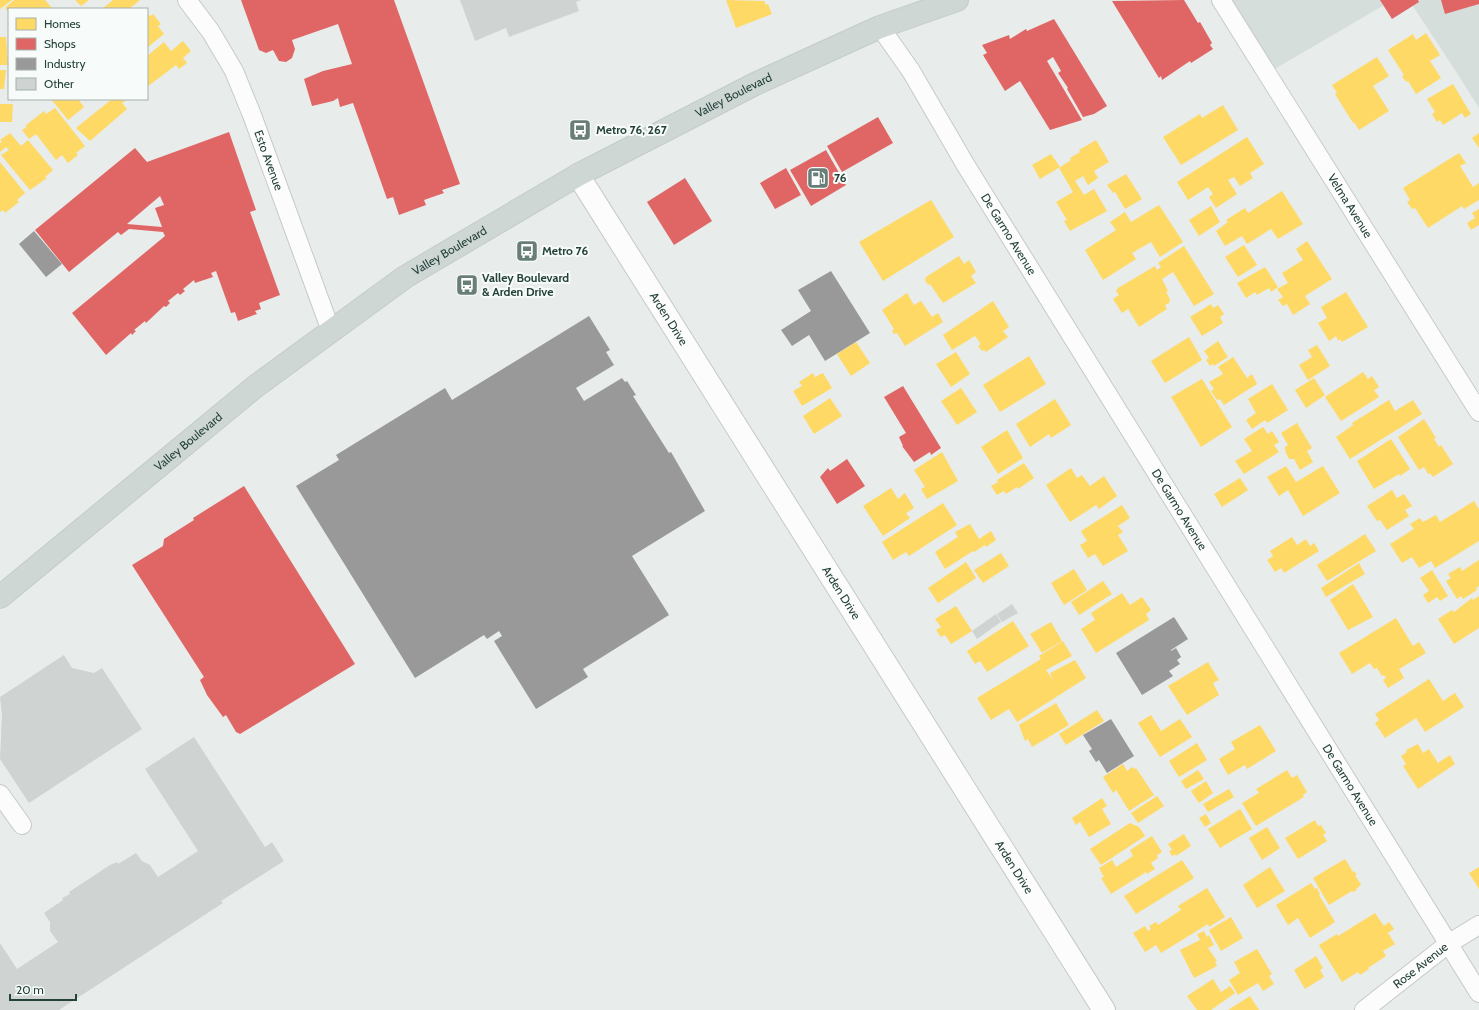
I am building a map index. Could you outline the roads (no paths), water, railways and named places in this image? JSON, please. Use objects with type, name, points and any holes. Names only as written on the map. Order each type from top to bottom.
[{"type":"main road","name":"Valley Boulevard","points":[[0,597],[256,386],[405,277],[578,176],[755,84],[880,27],[957,0]]},
{"type":"street","name":"Esto Avenue","points":[[187,0],[212,32],[234,71],[252,115],[331,331]]},
{"type":"street","name":"Velma Avenue","points":[[1221,0],[1479,412]]},
{"type":"street","name":"De Garmo Avenue","points":[[880,27],[911,71],[965,164],[1479,993]]},
{"type":"street","name":"Arden Drive","points":[[578,176],[1104,1010]]},
{"type":"street","points":[[0,794],[22,825]]},
{"type":"street","name":"Rose Avenue","points":[[1364,1010],[1448,944],[1479,925]]},
{"type":"place","name":"Metro 76, 267","points":[[580,130]]},
{"type":"place","name":"76","points":[[818,178]]},
{"type":"place","name":"Metro 76","points":[[527,251]]},
{"type":"place","name":"Valley Boulevard & Arden Drive","points":[[467,285]]}]
